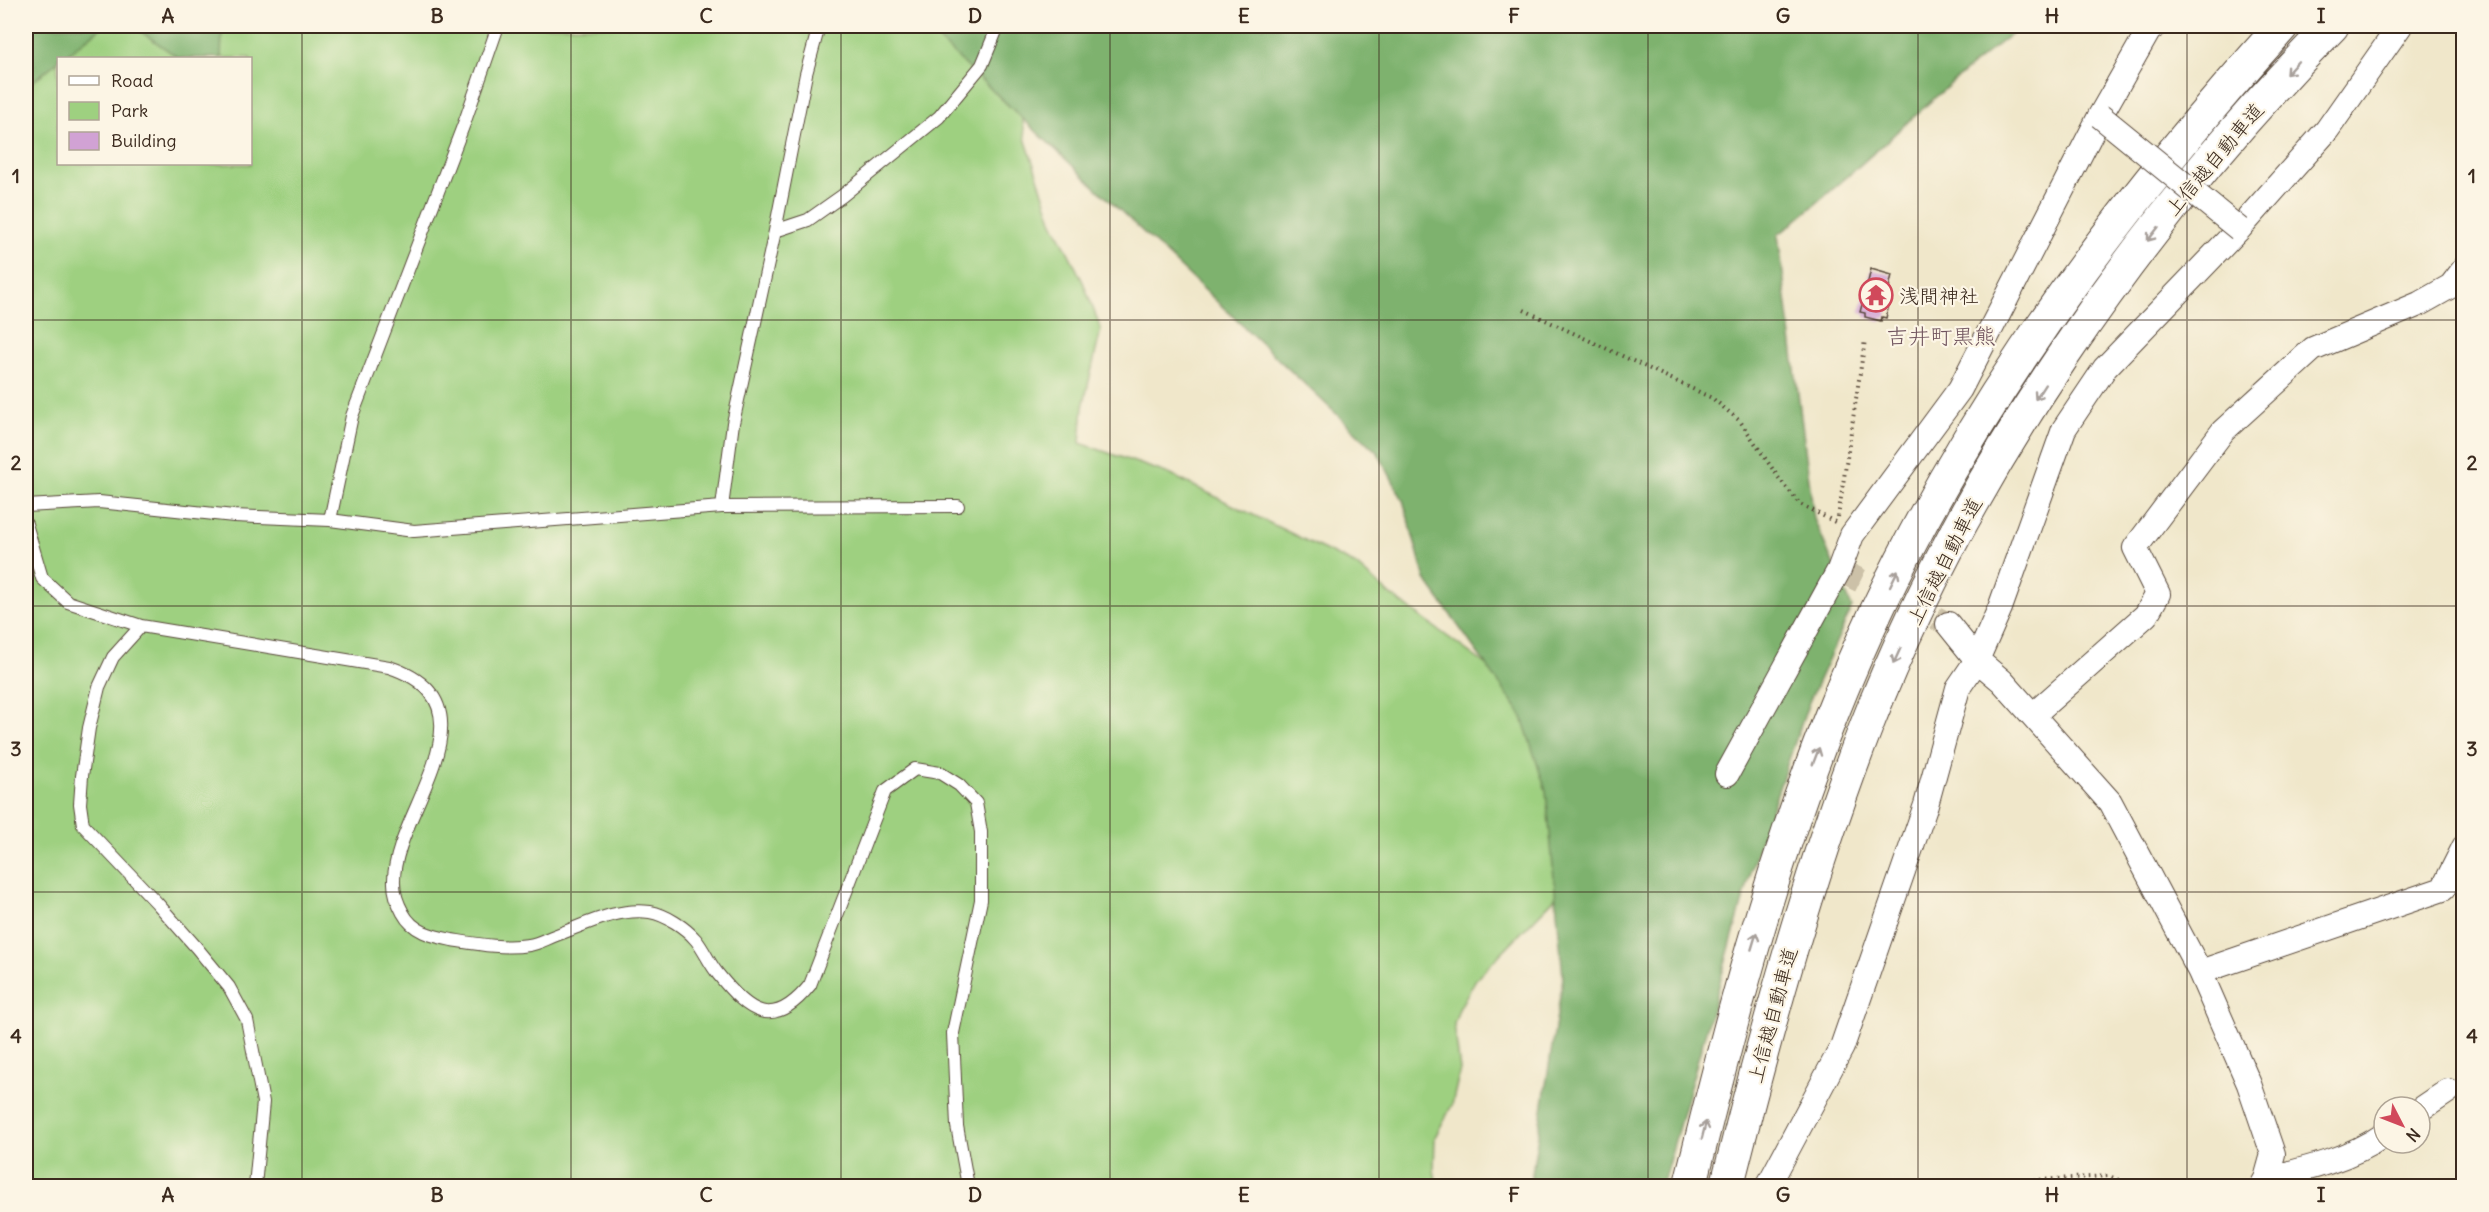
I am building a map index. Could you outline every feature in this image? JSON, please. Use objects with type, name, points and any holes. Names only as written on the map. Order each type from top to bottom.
[{"type":"highway","name":"上信越自動車道","points":[[1690,1186],[1744,973],[1801,796],[1832,714],[1870,625],[1910,544],[1948,472],[2046,316],[2104,236],[2168,155],[2282,26]]},
{"type":"highway","name":"上信越自動車道","points":[[1727,1186],[1785,966],[1836,808],[1867,724],[1902,643],[1968,513],[2076,338],[2137,255],[2256,108],[2332,26]]},
{"type":"street","points":[[1727,774],[1839,570],[1852,535],[1960,389],[2100,116],[2149,30],[2155,26]]},
{"type":"street","points":[[1768,1186],[1842,1047],[1926,805],[1958,688],[1977,660],[2000,608],[2064,429],[2105,368],[2239,229],[2327,130],[2400,26]]},
{"type":"street","points":[[2100,116],[2239,229]]},
{"type":"street","points":[[2033,716],[2146,615],[2158,594],[2135,548],[2223,431],[2313,349],[2419,304],[2451,286],[2463,269]]},
{"type":"street","points":[[1948,624],[1977,660],[2002,681],[2110,802],[2200,972],[2248,1084],[2273,1154],[2264,1183]]},
{"type":"street","points":[[2200,972],[2443,889],[2463,847]]},
{"type":"street","points":[[2432,1102],[2448,1091]]},
{"type":"street","points":[[2264,1183],[2318,1166],[2372,1143]]},
{"type":"lane","points":[[330,520],[352,416],[465,121],[498,26]]},
{"type":"lane","points":[[722,507],[733,423],[775,231],[806,74],[819,26]]},
{"type":"lane","points":[[775,231],[808,220],[817,214],[939,117],[982,65],[998,26]]},
{"type":"lane","points":[[26,506],[99,502],[234,516],[330,520],[414,531],[722,507],[958,506]]},
{"type":"lane","points":[[26,524],[42,578],[69,602],[141,626],[389,667],[417,679],[437,704],[441,722],[440,735],[432,769],[401,848],[394,883],[397,902],[405,916],[428,936],[491,946],[530,945],[623,911],[651,912],[673,921],[695,939],[717,974],[753,1010],[769,1013],[783,1010],[796,1003],[810,985],[885,791],[915,769],[940,773],[958,785],[975,803],[981,832],[981,900],[953,1033],[957,1126],[968,1186]]},
{"type":"lane","points":[[141,626],[113,657],[99,687],[89,728],[82,776],[80,804],[83,825],[196,946],[229,987],[247,1020],[263,1102],[255,1186]]},
{"type":"path","points":[[1524,309],[1712,398],[1740,421],[1800,504],[1837,522],[1865,340]]},
{"type":"path","points":[[1993,1186],[2000,1182],[2109,1176],[2133,1186]]},
{"type":"green space","points":[[26,26],[103,26],[63,57],[57,57],[57,62],[26,87]]},
{"type":"green space","points":[[103,26],[133,26],[178,57],[63,57]]},
{"type":"green space","points":[[133,26],[222,26],[221,57],[178,57]]},
{"type":"green space","points":[[222,26],[1017,26],[1013,60],[1026,141],[1052,220],[1083,282],[1101,329],[1083,407],[1080,443],[1169,474],[1356,565],[1388,593],[1515,686],[1581,871],[1476,979],[1459,1009],[1454,1024],[1460,1070],[1452,1105],[1435,1137],[1434,1170],[1437,1186],[26,1186],[26,87],[57,62],[57,165],[252,165],[252,57],[221,57]]},
{"type":"green space","points":[[924,26],[2022,26],[1959,76],[1839,184],[1778,235],[1814,519],[1852,607],[1809,702],[1757,851],[1662,1186],[1530,1186],[1563,977],[1546,791],[1521,714],[1425,579],[1403,500],[1378,453]]},
{"type":"building","name":"浅間神社","points":[[1871,269],[1892,275],[1888,292],[1883,291],[1881,297],[1890,300],[1886,318],[1882,317],[1881,321],[1865,317],[1865,313],[1860,312],[1865,294],[1870,295],[1873,288],[1867,286]]},
{"type":"tunnel","points":[[1839,570],[1948,624]]},
{"type":"place","name":"浅間神社","points":[[1876,295]]},
{"type":"district","name":"吉井町黒熊","points":[[1941,336]]}]
